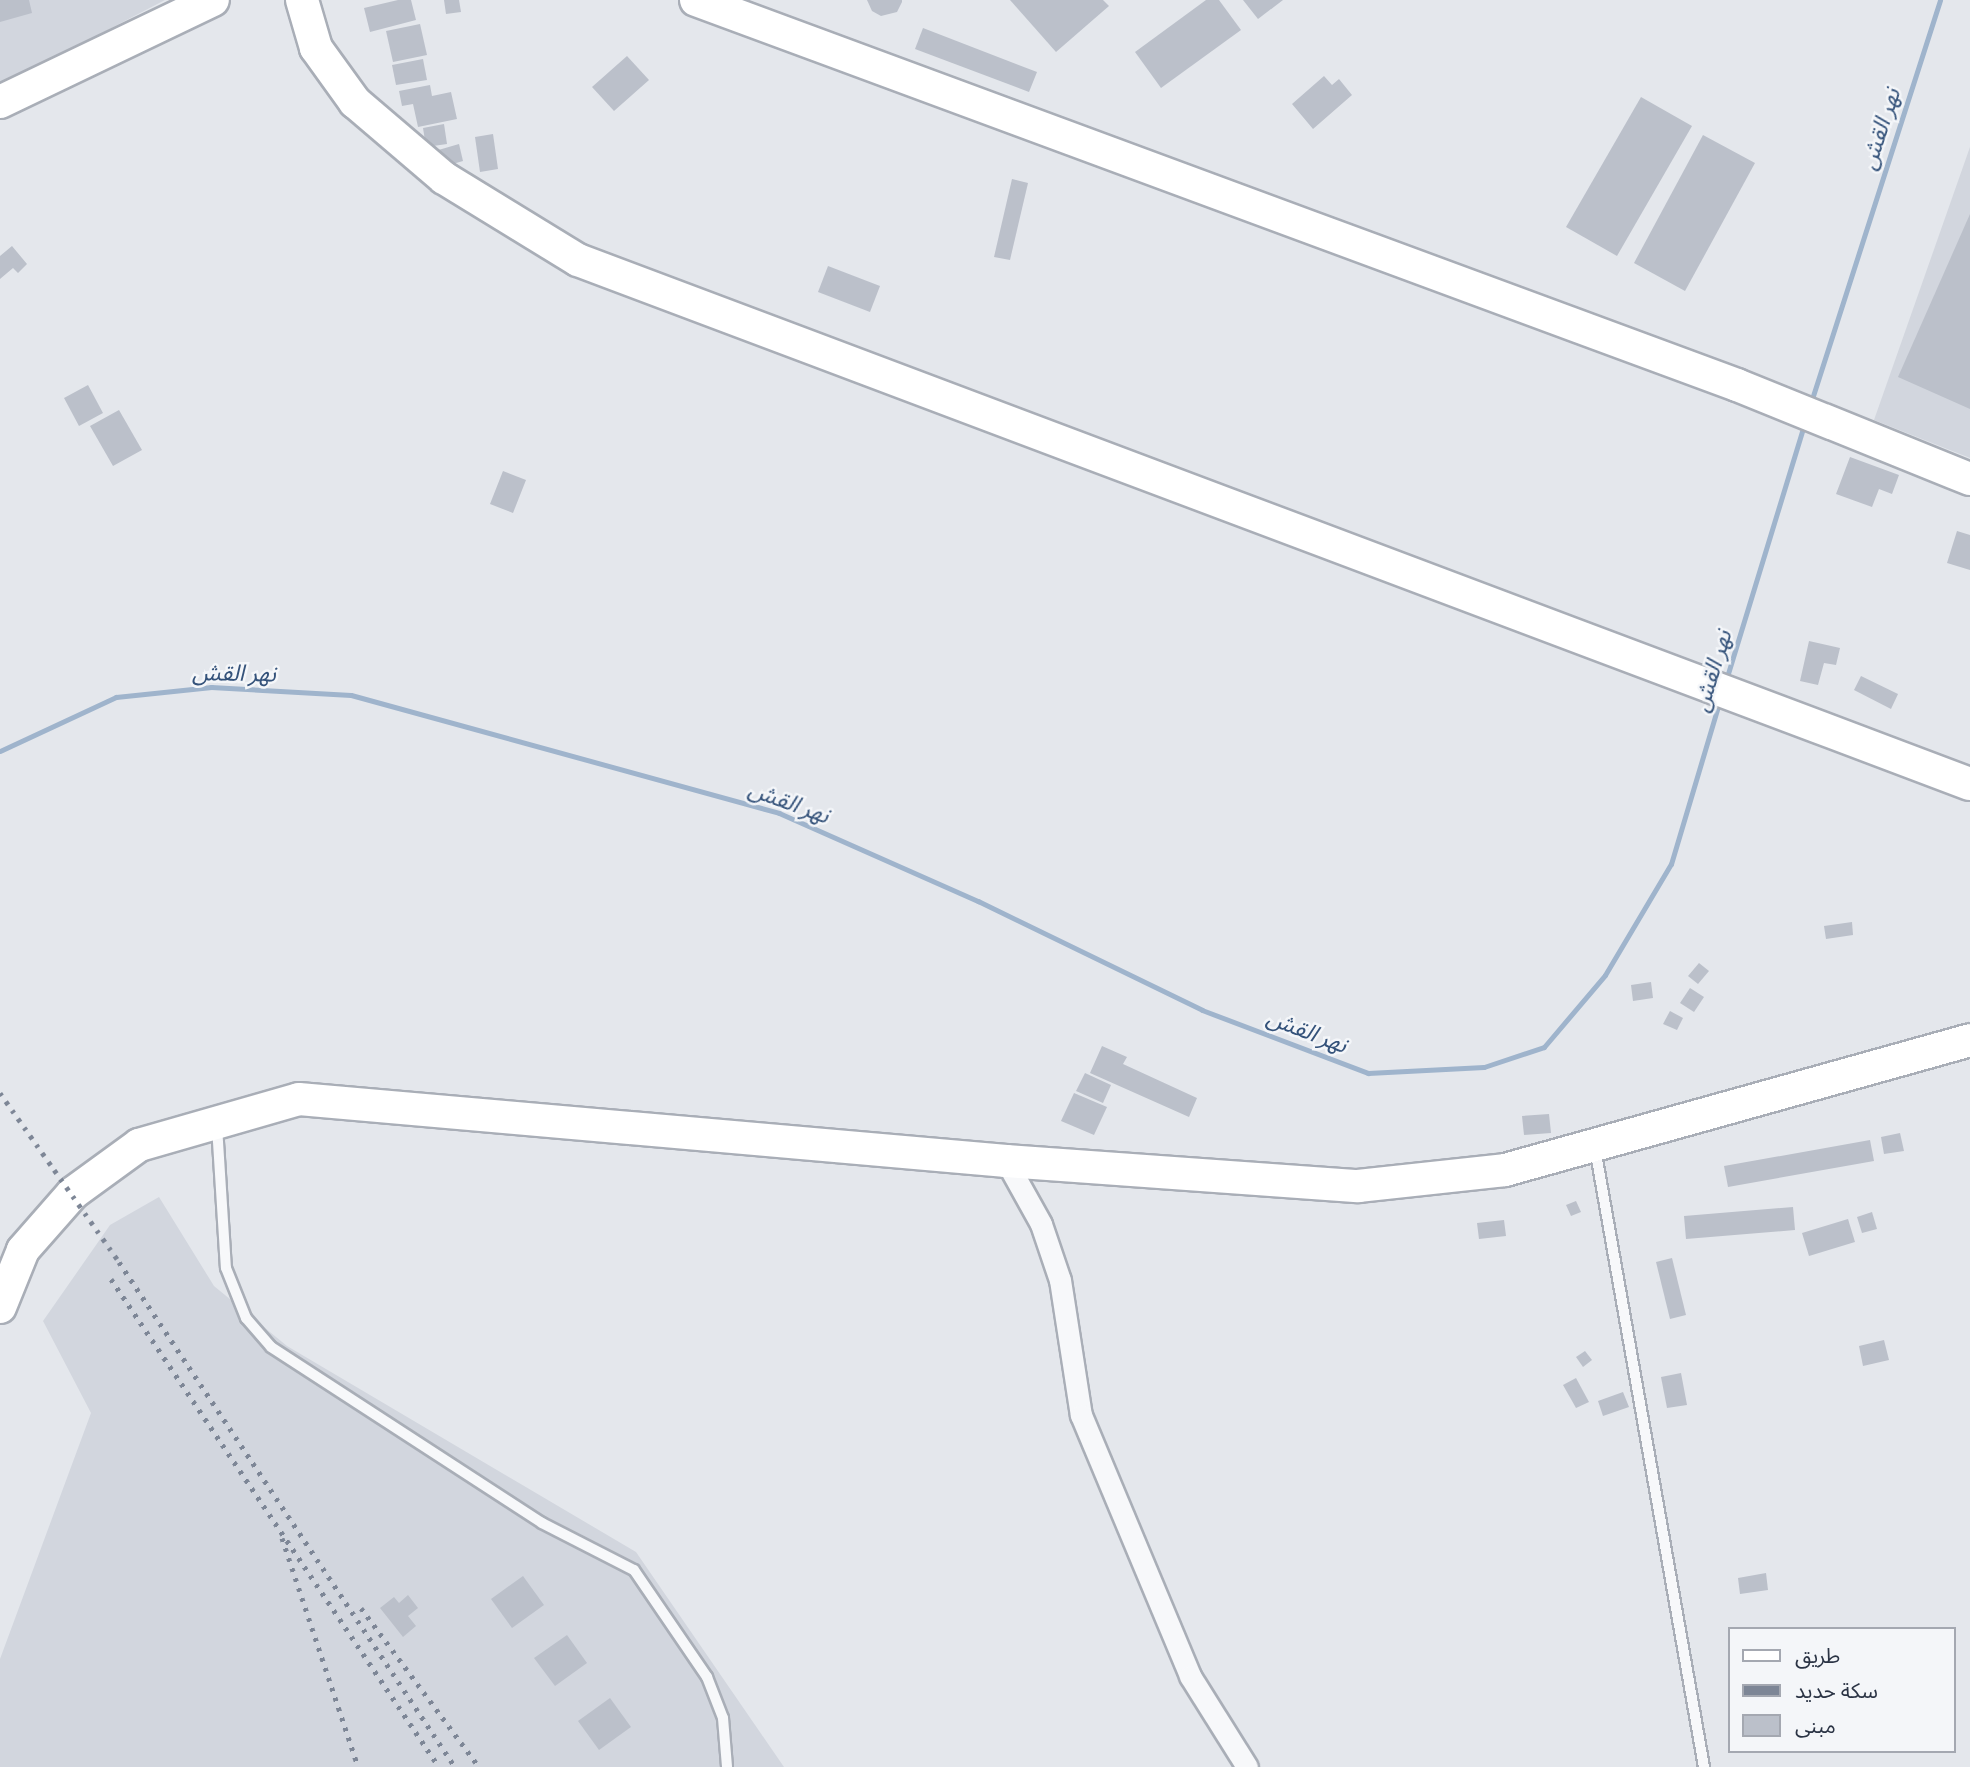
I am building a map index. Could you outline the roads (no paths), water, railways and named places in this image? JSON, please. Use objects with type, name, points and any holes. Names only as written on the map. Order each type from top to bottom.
[{"type":"street","points":[[0,102],[213,0]]},
{"type":"street","points":[[302,0],[316,48],[355,102],[444,178],[578,260],[1648,660],[1970,784]]},
{"type":"street","points":[[696,0],[1737,385],[1970,479]]},
{"type":"street","points":[[0,1307],[23,1250],[73,1194],[139,1146],[217,1120],[299,1099],[1006,1161],[1358,1186],[1505,1170],[1970,1040]]},
{"type":"street","points":[[1006,1161],[1041,1224],[1060,1280],[1081,1415],[1190,1676],[1247,1767]]},
{"type":"lane","points":[[217,1120],[226,1268],[246,1318],[271,1348],[542,1523],[634,1570],[707,1677],[723,1718],[727,1767]]},
{"type":"lane","points":[[1594,1145],[1704,1767]]},
{"type":"waterway","name":"نهر القش","points":[[1811,402],[1940,0]]},
{"type":"waterway","name":"نهر القش","points":[[1726,680],[1805,422]]},
{"type":"waterway","name":"نهر القش","points":[[0,751],[116,697],[211,687],[351,695],[779,813],[978,901],[1202,1010],[1368,1073],[1484,1067],[1544,1047],[1605,975],[1671,864],[1720,700]]},
{"type":"railway","points":[[0,1093],[119,1262],[455,1767]]},
{"type":"railway","points":[[111,1279],[439,1767]]},
{"type":"railway","points":[[282,1538],[358,1767]]},
{"type":"railway","points":[[361,1608],[479,1767]]}]
